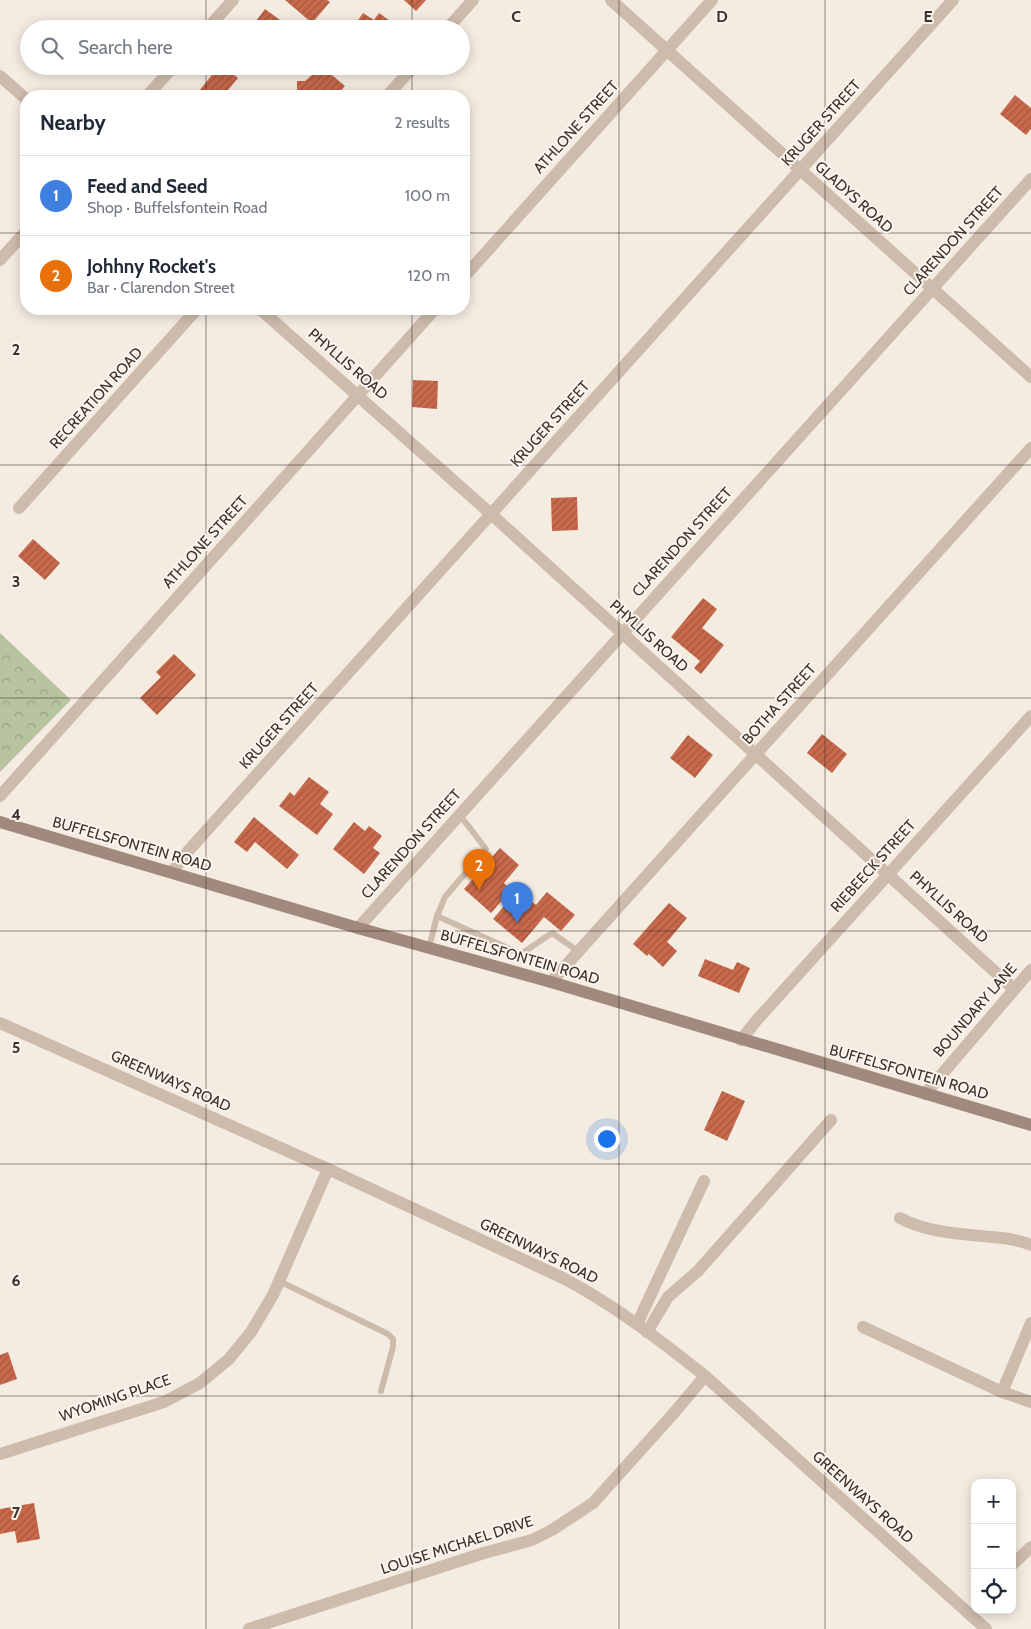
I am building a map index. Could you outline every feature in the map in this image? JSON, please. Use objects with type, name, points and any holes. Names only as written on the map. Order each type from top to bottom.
[{"type":"main road","name":"BUFFELSFONTEIN ROAD","points":[[0,822],[358,928],[551,982],[1031,1125]]},
{"type":"street","points":[[215,20],[233,0]]},
{"type":"street","points":[[455,20],[473,0]]},
{"type":"street","name":"GLADYS ROAD","points":[[611,0],[1031,377]]},
{"type":"street","name":"ATHLONE STREET","points":[[470,270],[712,0]]},
{"type":"street","name":"KRUGER STREET","points":[[172,872],[953,0]]},
{"type":"street","points":[[152,90],[166,75]]},
{"type":"street","points":[[392,90],[406,75]]},
{"type":"street","points":[[0,76],[20,94]]},
{"type":"street","name":"CLARENDON STREET","points":[[358,928],[1031,179]]},
{"type":"street","points":[[0,260],[20,238]]},
{"type":"street","name":"RECREATION ROAD","points":[[19,508],[192,315]]},
{"type":"street","name":"PHYLLIS ROAD","points":[[267,315],[358,394],[1014,989]]},
{"type":"street","name":"ATHLONE STREET","points":[[0,796],[430,315]]},
{"type":"street","name":"BOTHA STREET","points":[[551,982],[1031,448]]},
{"type":"street","name":"RIEBEECK STREET","points":[[741,1040],[1031,716]]},
{"type":"street","name":"BOUNDARY LANE","points":[[925,1094],[1031,970]]},
{"type":"street","name":"GREENWAYS ROAD","points":[[0,1024],[328,1169],[588,1291],[642,1328],[705,1376],[971,1609]]},
{"type":"street","points":[[642,1328],[668,1298],[698,1271],[831,1120]]},
{"type":"street","name":"WYOMING PLACE","points":[[0,1454],[164,1402],[200,1383],[229,1359],[251,1332],[273,1295],[328,1169]]},
{"type":"street","points":[[642,1328],[704,1182]]},
{"type":"street","points":[[900,1218],[928,1230],[1010,1239],[1031,1245]]},
{"type":"street","points":[[1002,1392],[1031,1323]]},
{"type":"street","points":[[863,1327],[1002,1392],[1031,1402]]},
{"type":"street","name":"LOUISE MICHAEL DRIVE","points":[[249,1629],[484,1553],[532,1540],[552,1530],[592,1502],[673,1414],[705,1376]]},
{"type":"street","points":[[1016,1563],[1029,1552]]},
{"type":"street","name":"GREENWAYS ROAD","points":[[975,1614],[986,1629]]},
{"type":"lane","points":[[429,948],[437,916],[445,897],[486,849],[459,814]]},
{"type":"lane","points":[[437,916],[520,954],[552,933],[578,951]]},
{"type":"lane","points":[[279,1281],[388,1334],[393,1339],[393,1347],[381,1391]]},
{"type":"green space","points":[[0,633],[71,700],[0,772]]},
{"type":"building","points":[[285,0],[327,0],[330,2],[315,20],[308,20]]},
{"type":"building","points":[[404,0],[426,0],[416,11]]},
{"type":"building","points":[[265,9],[280,20],[257,20]]},
{"type":"building","points":[[363,13],[374,20],[358,20]]},
{"type":"building","points":[[379,13],[389,20],[374,20]]},
{"type":"building","points":[[212,75],[234,75],[238,78],[228,90],[200,90]]},
{"type":"building","points":[[312,75],[332,75],[345,86],[342,90],[297,90],[297,81],[305,81]]},
{"type":"building","points":[[1015,95],[1031,108],[1031,129],[1026,135],[1000,114]]},
{"type":"building","points":[[413,380],[438,381],[437,409],[412,407]]},
{"type":"building","points":[[577,497],[578,530],[552,531],[551,498]]},
{"type":"building","points":[[33,539],[60,563],[45,580],[18,556]]},
{"type":"building","points":[[703,598],[717,609],[702,628],[724,645],[701,674],[694,668],[700,661],[671,637]]},
{"type":"building","points":[[174,654],[196,675],[157,715],[140,698],[161,677],[156,672]]},
{"type":"building","points":[[822,734],[847,754],[832,773],[807,753]]},
{"type":"building","points":[[688,735],[713,755],[695,778],[670,758]]},
{"type":"building","points":[[309,777],[329,792],[320,804],[333,814],[317,835],[279,806],[290,792],[294,796]]},
{"type":"building","points":[[254,817],[299,855],[287,869],[255,842],[247,852],[234,842]]},
{"type":"building","points":[[354,822],[365,831],[369,826],[382,836],[373,848],[380,853],[364,874],[333,849]]},
{"type":"building","points":[[500,848],[519,865],[504,883],[511,890],[491,913],[464,889]]},
{"type":"building","points":[[518,890],[536,905],[547,892],[575,915],[561,931],[544,917],[522,943],[493,919]]},
{"type":"building","points":[[669,903],[687,918],[667,942],[677,951],[663,967],[649,954],[647,956],[633,944]]},
{"type":"building","points":[[705,959],[733,970],[737,962],[750,968],[739,993],[698,976]]},
{"type":"building","points":[[722,1091],[745,1101],[727,1141],[704,1130]]},
{"type":"building","points":[[8,1352],[17,1379],[0,1385],[0,1355]]},
{"type":"building","points":[[34,1503],[40,1539],[17,1543],[15,1531],[0,1534],[0,1509]]},
{"type":"place","name":"Johhny Rocket's","points":[[479,890]]},
{"type":"place","name":"Feed and Seed","points":[[517,923]]}]
